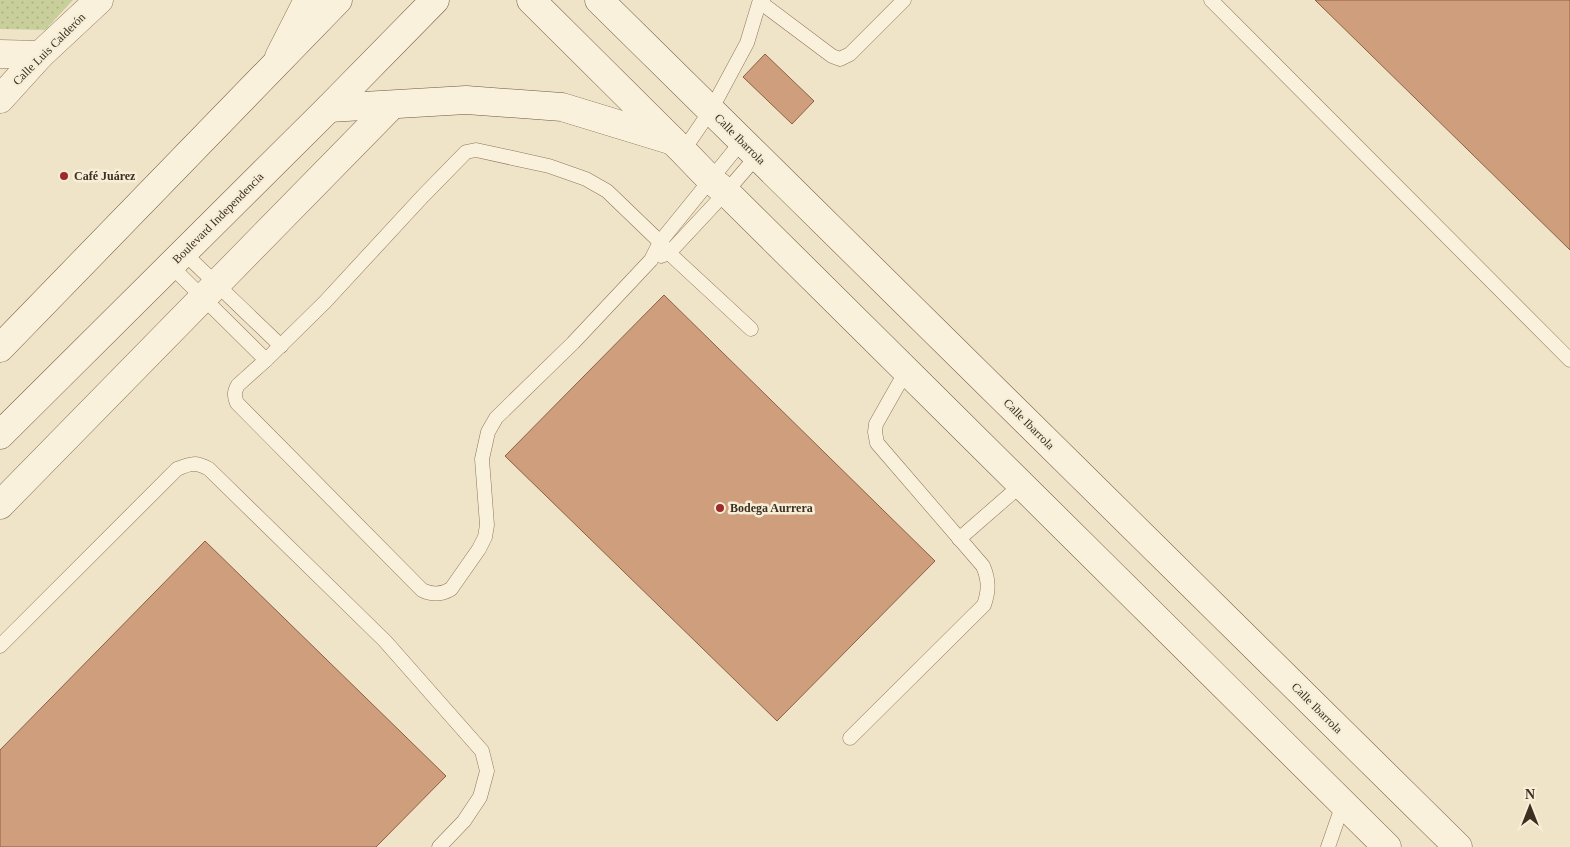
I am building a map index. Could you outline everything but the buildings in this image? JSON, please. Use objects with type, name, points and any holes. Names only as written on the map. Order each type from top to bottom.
[{"type":"main road","name":"Calle Luis Calderón","points":[[0,99],[40,55],[99,0]]},
{"type":"main road","points":[[275,65],[308,0]]},
{"type":"main road","points":[[0,348],[338,0]]},
{"type":"main road","name":"Boulevard Independencia","points":[[0,435],[435,0]]},
{"type":"main road","points":[[531,0],[1387,847]]},
{"type":"main road","name":"Calle Ibarrola","points":[[599,0],[1458,847]]},
{"type":"main road","points":[[627,0],[634,35]]},
{"type":"main road","points":[[0,54],[40,55]]},
{"type":"main road","points":[[329,108],[466,100],[562,107],[678,146]]},
{"type":"main road","points":[[0,506],[392,104]]},
{"type":"lane","points":[[678,146],[711,110],[747,43],[761,1],[832,56],[840,58],[850,54],[904,0]]},
{"type":"lane","points":[[1211,0],[1570,360]]},
{"type":"lane","points":[[651,260],[669,253],[718,186],[749,148]]},
{"type":"lane","points":[[749,148],[718,186],[660,242],[651,260],[572,344],[496,418],[488,432],[482,458],[487,525],[486,537],[451,589],[438,594],[422,590],[237,403],[234,395],[238,386],[325,302],[409,210],[466,152],[476,150],[549,166],[586,179],[607,191],[660,242],[669,253],[751,329]]},
{"type":"lane","points":[[177,259],[210,291],[281,346]]},
{"type":"lane","points":[[177,259],[210,291],[266,360]]},
{"type":"lane","points":[[850,738],[984,605],[988,595],[988,577],[983,566],[877,443],[876,424],[906,371]]},
{"type":"lane","points":[[0,646],[177,469],[189,464],[201,464],[209,469],[385,641],[482,751],[487,771],[480,797],[464,821],[439,847]]},
{"type":"lane","points":[[959,539],[1021,485]]},
{"type":"lane","points":[[1328,847],[1343,804]]},
{"type":"green space","points":[[0,0],[73,0],[45,30],[0,29]]},
{"type":"place","name":"Café Juárez","points":[[64,176]]},
{"type":"place","name":"Bodega Aurrera","points":[[720,508]]}]
